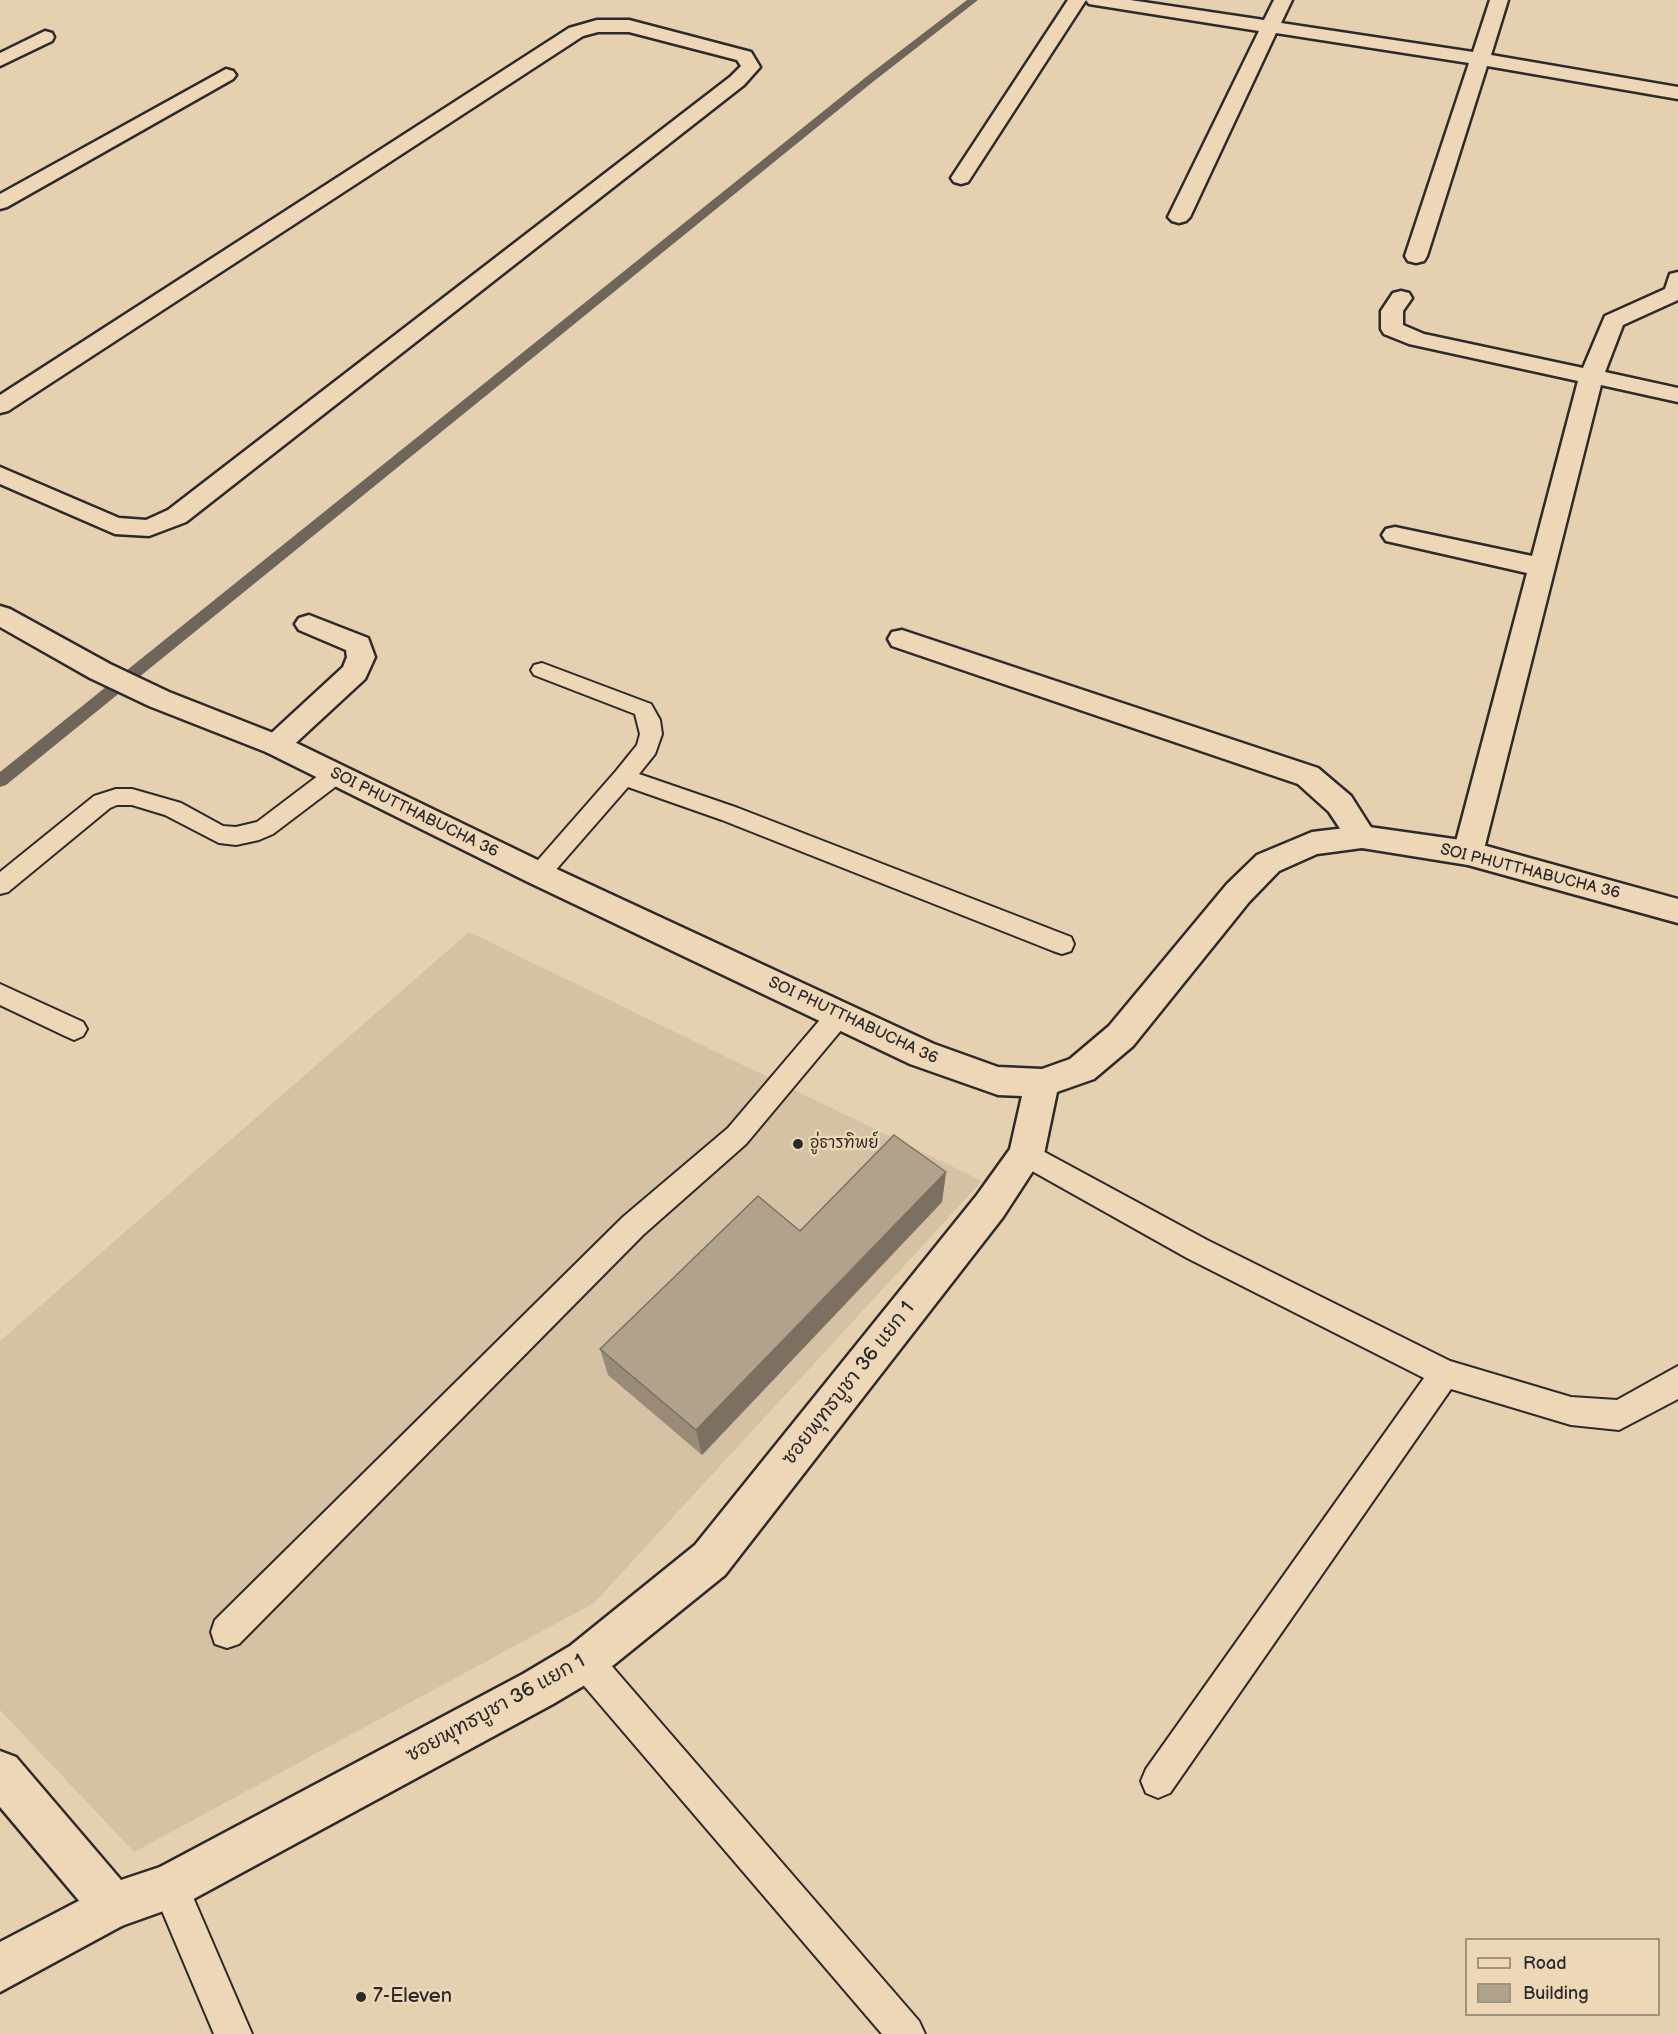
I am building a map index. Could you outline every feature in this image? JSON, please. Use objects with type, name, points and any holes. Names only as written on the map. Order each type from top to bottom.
[{"type":"street","points":[[962,178],[1077,0]]},
{"type":"street","points":[[1095,0],[1480,59],[1678,93]]},
{"type":"street","points":[[1179,218],[1283,0]]},
{"type":"street","points":[[1416,256],[1499,0]]},
{"type":"street","points":[[0,406],[576,32],[597,26],[629,26],[744,56],[751,67],[737,81],[177,516],[149,528],[115,526],[0,475]]},
{"type":"street","points":[[0,60],[45,37]]},
{"type":"street","points":[[0,203],[226,75]]},
{"type":"street","points":[[1468,853],[1591,377],[1613,321],[1675,293],[1678,279]]},
{"type":"street","points":[[1401,298],[1392,311],[1392,329],[1417,339],[1678,395]]},
{"type":"street","points":[[1395,535],[1541,567]]},
{"type":"street","name":"SOI PHUTTHABUCHA 36","points":[[0,615],[100,671],[159,699],[276,745],[539,874],[935,1060],[998,1081],[1042,1083],[1082,1069],[1121,1036],[1238,893],[1268,863],[1312,843],[1362,837],[1468,853],[1678,911]]},
{"type":"street","points":[[276,745],[355,672],[362,657],[358,645],[309,624]]},
{"type":"street","points":[[902,639],[1308,776],[1340,804],[1362,837]]},
{"type":"street","name":"ซอยพุทธบูชา 36 แยก 1","points":[[0,1968],[113,1906],[170,1887],[585,1661],[710,1560],[990,1206],[1026,1154],[1042,1083]]},
{"type":"street","points":[[0,1773],[113,1906]]},
{"type":"lane","points":[[539,874],[624,777],[647,748],[649,741],[649,720],[643,709],[542,670]]},
{"type":"lane","points":[[0,885],[94,809],[116,797],[132,797],[174,809],[219,834],[236,836],[251,834],[265,828],[335,775]]},
{"type":"lane","points":[[624,777],[730,814],[1062,944]]},
{"type":"lane","points":[[0,994],[74,1029]]},
{"type":"lane","points":[[227,1632],[633,1226],[737,1136],[839,1015]]},
{"type":"lane","points":[[1026,1154],[1197,1249],[1445,1373],[1571,1411],[1619,1414],[1673,1386],[1678,1380]]},
{"type":"lane","points":[[1158,1781],[1445,1373]]},
{"type":"lane","points":[[585,1661],[906,2034]]},
{"type":"lane","points":[[170,1887],[233,2034]]},
{"type":"shaded area","points":[[469,932],[982,1181],[594,1603],[134,1852],[0,1710],[0,1341]]},
{"type":"building","points":[[894,1135],[946,1172],[696,1430],[600,1349],[758,1196],[800,1231]]},
{"type":"waterway","points":[[0,781],[870,79],[973,0]]},
{"type":"place","name":"อู่ธารทิพย์","points":[[798,1144]]},
{"type":"place","name":"7-Eleven","points":[[361,1997]]}]
